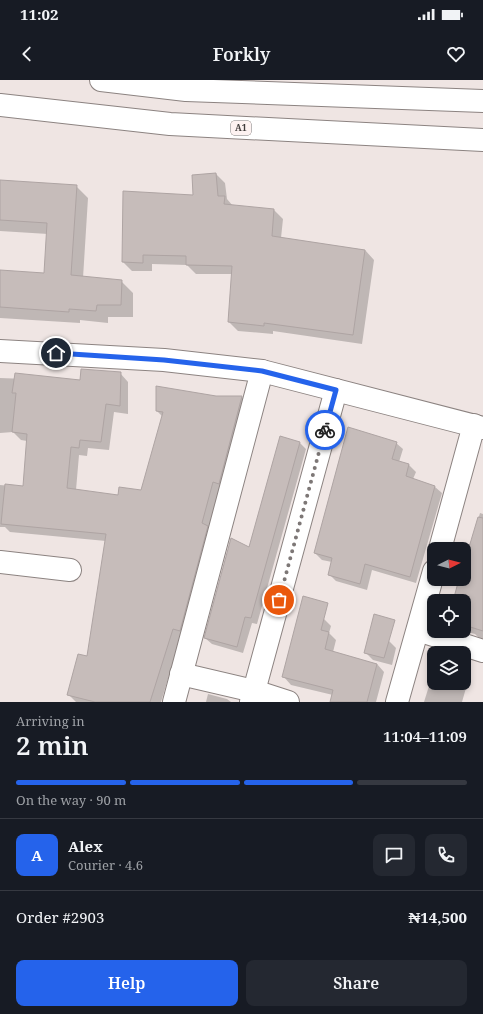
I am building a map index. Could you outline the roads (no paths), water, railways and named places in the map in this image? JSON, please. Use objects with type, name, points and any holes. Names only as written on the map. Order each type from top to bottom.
[{"type":"main road","points":[[101,80],[483,101]]},
{"type":"main road","name":"A1","points":[[0,104],[170,124],[483,140]]},
{"type":"main road","points":[[0,351],[164,360],[262,371],[479,427],[442,542]]},
{"type":"main road","points":[[174,702],[262,371]]},
{"type":"main road","points":[[252,696],[336,390]]},
{"type":"main road","points":[[0,562],[70,570]]},
{"type":"main road","points":[[397,702],[430,586]]},
{"type":"main road","points":[[418,630],[483,651]]},
{"type":"main road","points":[[181,674],[252,696],[288,702]]}]
